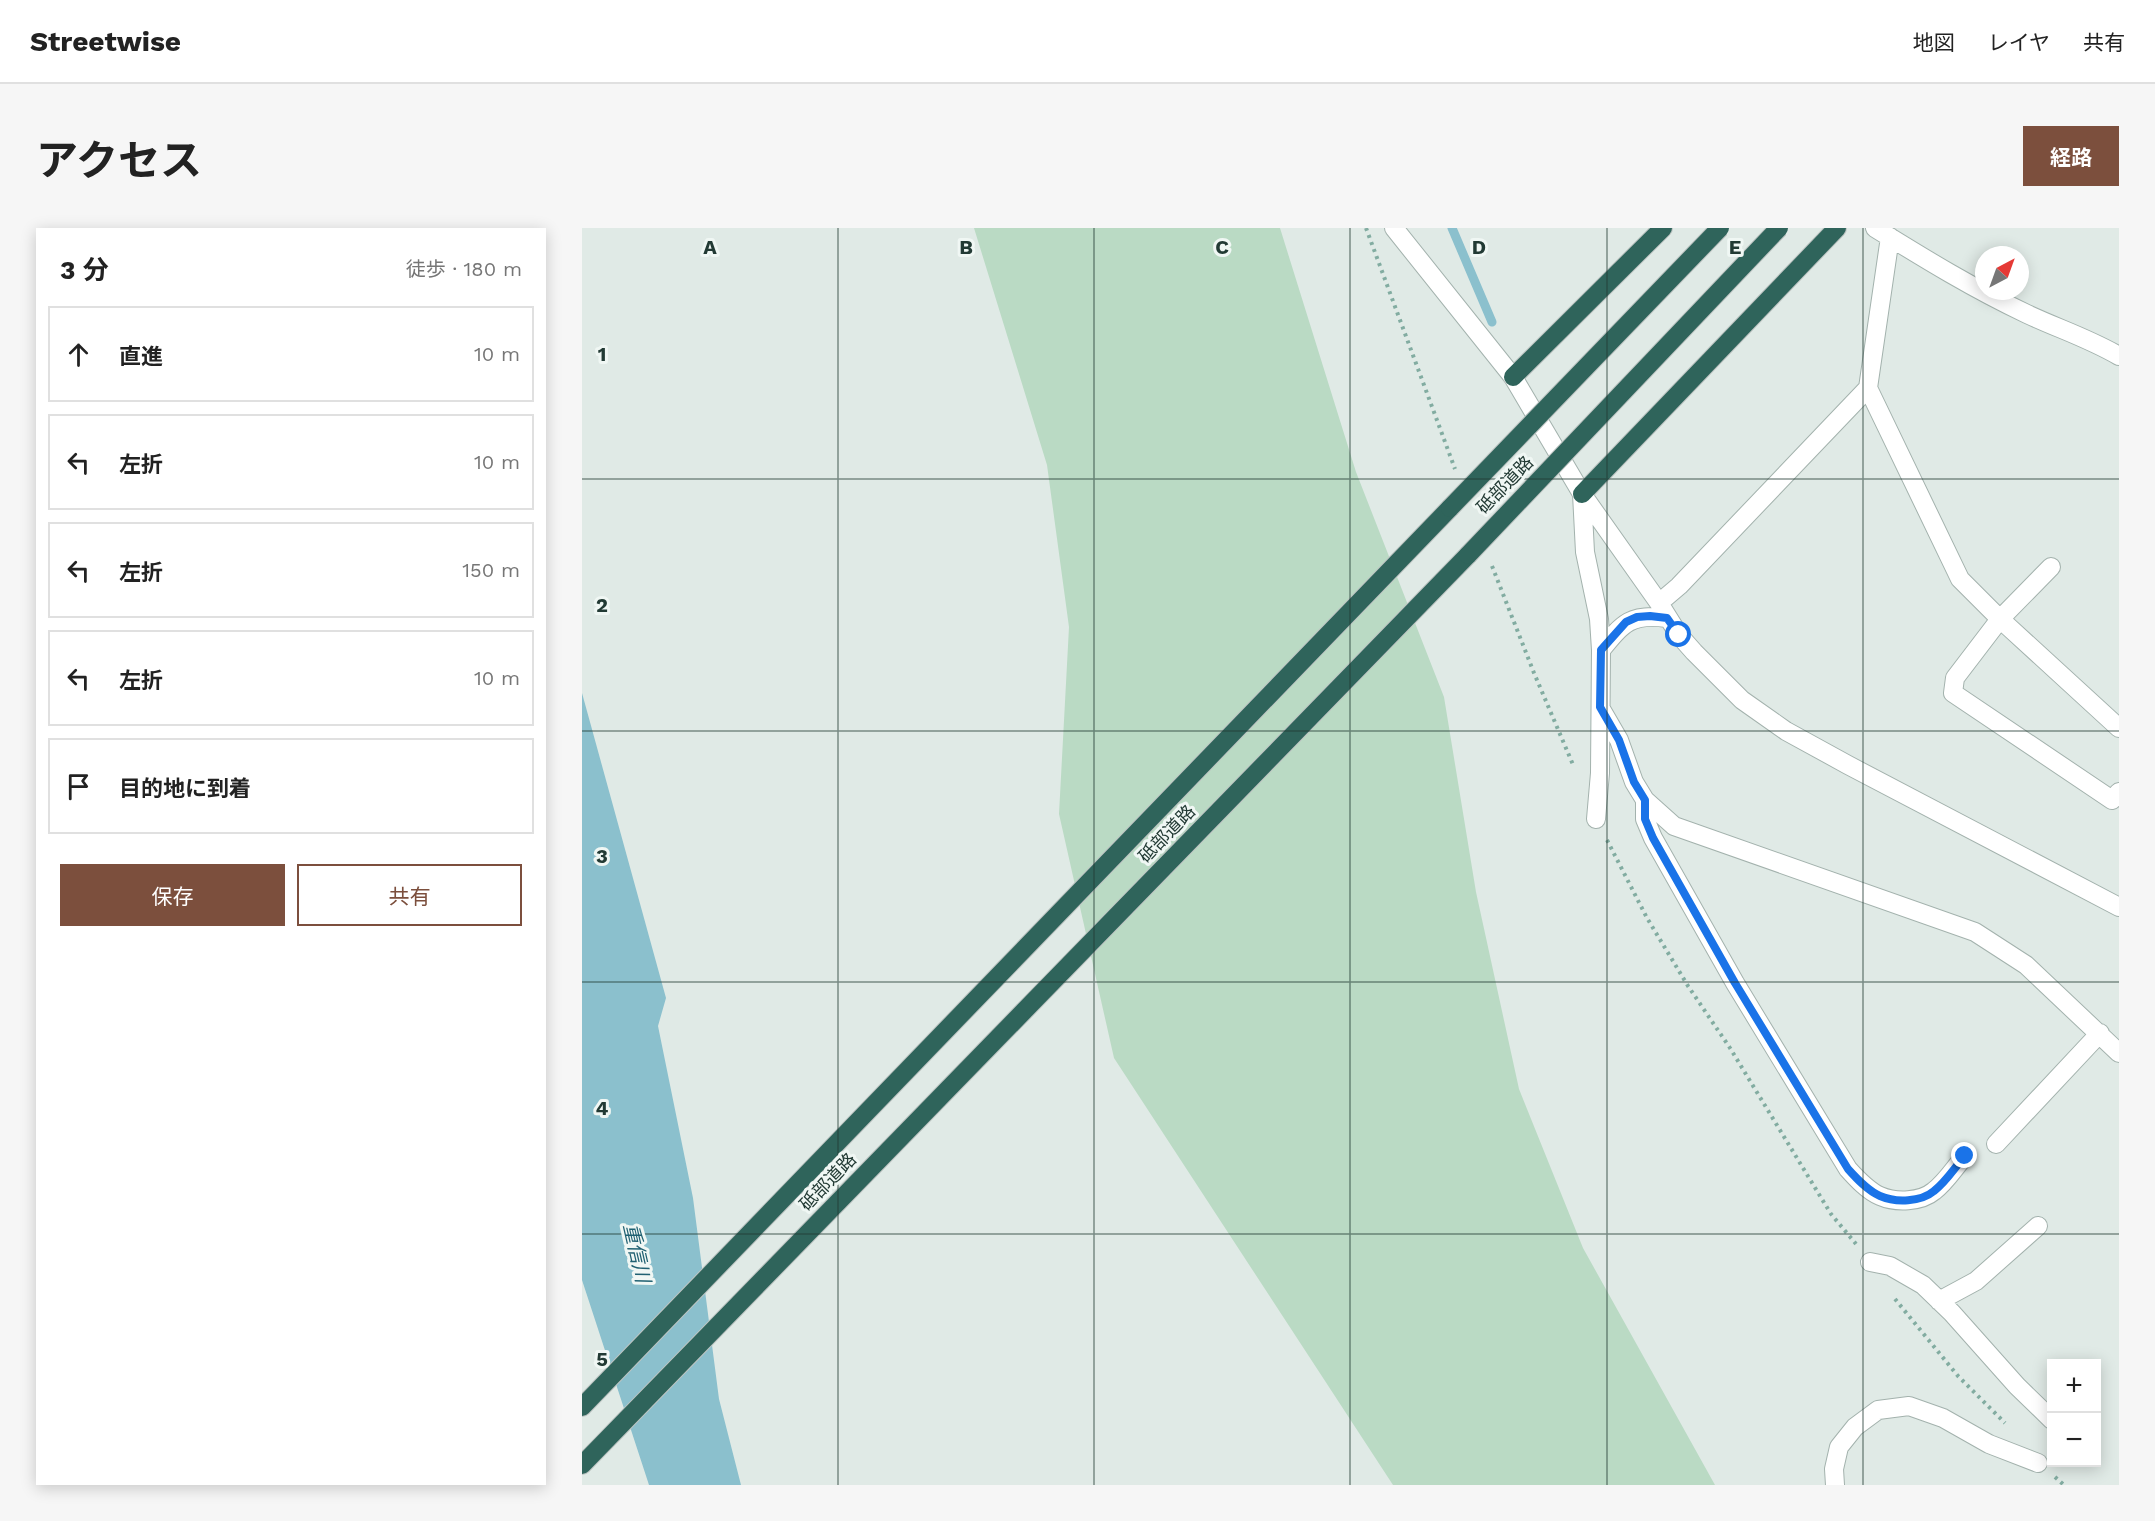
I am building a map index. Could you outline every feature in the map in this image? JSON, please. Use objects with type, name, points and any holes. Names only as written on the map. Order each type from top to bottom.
[{"type":"highway","points":[[1513,377],[1663,228]]},
{"type":"highway","name":"砥部道路","points":[[582,1407],[1720,228]]},
{"type":"highway","name":"砥部道路","points":[[582,1465],[1459,564],[1779,228]]},
{"type":"highway","points":[[1582,494],[1837,228]]},
{"type":"street","points":[[1394,228],[1513,377],[1582,494],[1663,611],[1694,652],[1742,700],[1786,731],[2119,907]]},
{"type":"street","points":[[2119,356],[2091,340],[2028,314],[1941,270],[1883,233],[1868,388],[1960,579],[2000,619],[2119,728]]},
{"type":"street","points":[[1601,650],[1626,622],[1663,611],[1679,586],[1868,388]]},
{"type":"street","points":[[1582,494],[1585,552],[1599,619],[1601,650],[1600,773],[1596,819]]},
{"type":"street","points":[[2051,567],[2000,619],[1955,678],[1953,693],[2112,800],[2119,792]]},
{"type":"street","points":[[1600,707],[1619,740],[1634,782],[1645,800],[1674,826],[1975,932],[2026,965],[2119,1053]]},
{"type":"street","points":[[1645,800],[1645,819],[1653,838],[1735,983],[1848,1169],[1863,1184],[1881,1196],[1921,1199],[1934,1191],[1965,1156]]},
{"type":"street","points":[[1996,1144],[2100,1033]]},
{"type":"street","points":[[1939,1301],[1976,1281],[2038,1226]]},
{"type":"street","points":[[1870,1263],[1890,1266],[1923,1286],[2047,1415]]},
{"type":"street","points":[[1835,1485],[1834,1469],[1839,1447],[1855,1427],[1878,1410],[1909,1406],[1943,1418],[1989,1444],[2038,1463]]},
{"type":"green space","points":[[974,228],[1280,228],[1356,472],[1444,697],[1476,892],[1519,1089],[1583,1248],[1715,1485],[1393,1485],[1114,1058],[1059,814],[1069,627],[1047,465]]},
{"type":"water","name":"重信川","points":[[582,693],[666,998],[658,1026],[693,1198],[719,1399],[741,1485],[649,1485],[582,1280]]},
{"type":"waterway","points":[[1452,228],[1492,322]]},
{"type":"route","points":[[1679,635],[1667,618],[1637,617],[1626,622],[1601,650],[1600,707],[1619,740],[1634,782],[1645,800],[1645,819],[1653,838],[1735,983],[1848,1169],[1863,1184],[1881,1196],[1921,1199],[1934,1191],[1965,1156]]}]
